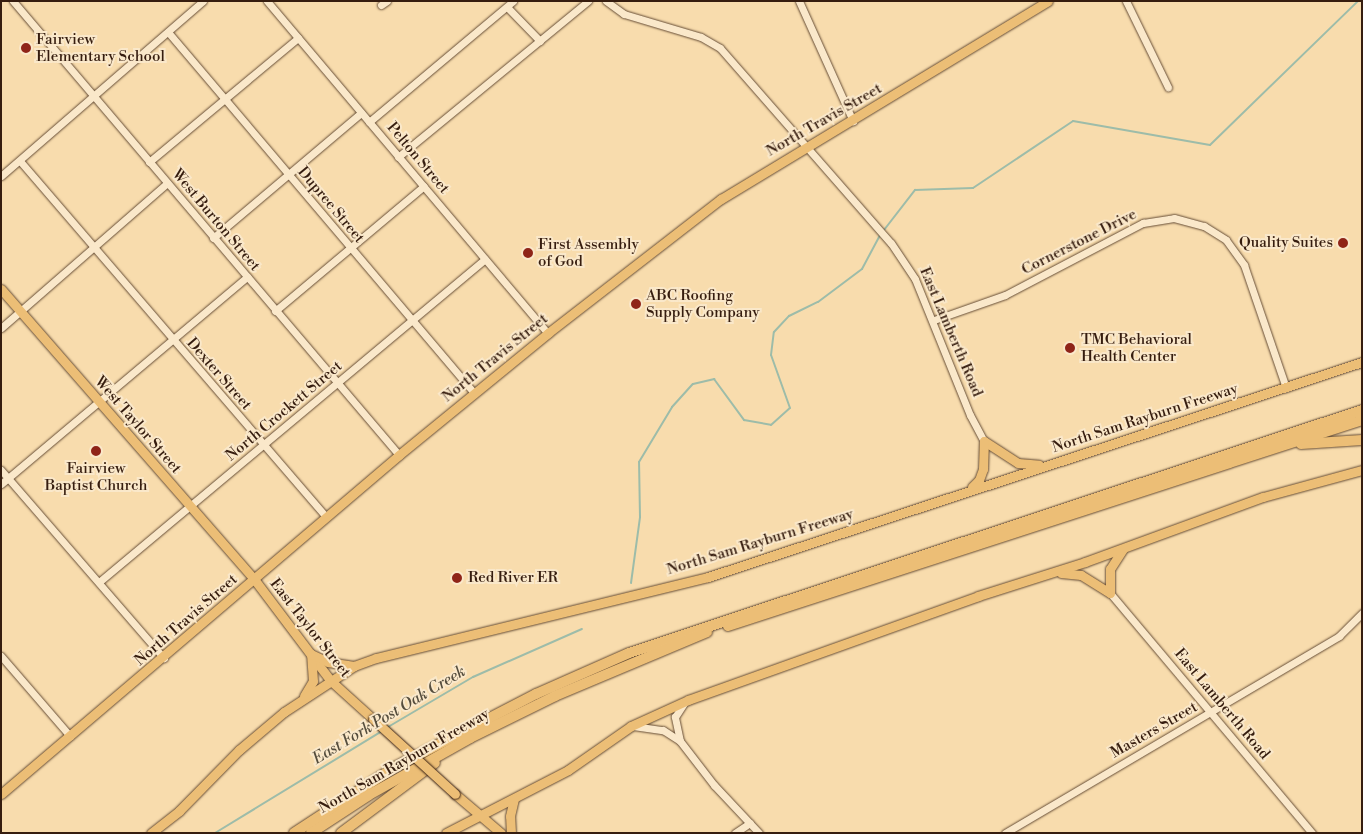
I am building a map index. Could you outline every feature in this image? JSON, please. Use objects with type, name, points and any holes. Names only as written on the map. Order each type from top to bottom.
[{"type":"highway","name":"North Sam Rayburn Freeway","points":[[294,833],[395,767],[536,694],[629,653],[1362,410]]},
{"type":"highway","name":"North Sam Rayburn Freeway","points":[[311,833],[369,795],[470,738],[555,696],[710,631],[1362,420]]},
{"type":"highway","points":[[1282,446],[1362,440]]},
{"type":"highway","points":[[341,833],[470,738]]},
{"type":"main road","name":"North Travis Street","points":[[1,794],[164,658],[399,454],[548,333],[721,199],[853,121],[1048,1]]},
{"type":"main road","name":"West Taylor Street","points":[[1,290],[254,579]]},
{"type":"main road","name":"North Sam Rayburn Freeway","points":[[151,833],[179,811],[239,750],[303,699],[354,666],[376,658],[708,577],[970,489],[1046,466],[1362,362]]},
{"type":"main road","points":[[984,441],[1018,463],[1046,466]]},
{"type":"main road","points":[[970,489],[979,480],[983,469],[984,441]]},
{"type":"main road","points":[[446,833],[568,770],[631,726],[688,700],[978,596],[1055,572],[1263,497],[1362,470]]},
{"type":"main road","points":[[1110,593],[1110,570],[1125,547]]},
{"type":"main road","points":[[1055,572],[1081,575],[1110,593]]},
{"type":"main road","name":"East Taylor Street","points":[[254,579],[331,680],[479,816],[501,833]]},
{"type":"main road","points":[[303,699],[313,682],[311,654],[328,662],[354,666]]},
{"type":"main road","points":[[511,833],[510,816],[514,798]]},
{"type":"street","name":"West Burton Street","points":[[13,1],[336,383],[399,454]]},
{"type":"street","points":[[1,176],[203,1]]},
{"type":"street","name":"Pelton Street","points":[[267,1],[548,333]]},
{"type":"street","points":[[369,122],[508,8],[513,1]]},
{"type":"street","points":[[398,157],[588,1]]},
{"type":"street","name":"East Lamberth Road","points":[[606,1],[624,14],[701,37],[720,48],[891,243],[916,279],[934,320],[970,415],[984,441]]},
{"type":"street","points":[[799,1],[853,121]]},
{"type":"street","points":[[1126,1],[1168,87]]},
{"type":"street","points":[[508,8],[540,41]]},
{"type":"street","name":"Dupree Street","points":[[168,32],[474,394]]},
{"type":"street","points":[[149,162],[298,38]]},
{"type":"street","points":[[213,238],[362,113]]},
{"type":"street","name":"Dexter Street","points":[[20,161],[171,340],[326,516]]},
{"type":"street","points":[[1,328],[167,183]]},
{"type":"street","points":[[275,311],[424,186]]},
{"type":"street","name":"Cornerstone Drive","points":[[934,320],[1005,295],[1143,223],[1174,218],[1204,226],[1226,240],[1244,265],[1286,388]]},
{"type":"street","name":"North Crockett Street","points":[[98,582],[264,446],[336,383],[485,259]]},
{"type":"street","points":[[1,484],[247,277]]},
{"type":"street","points":[[1,470],[164,658]]},
{"type":"street","name":"East Lamberth Road","points":[[1110,593],[1312,833]]},
{"type":"street","name":"Masters Street","points":[[1005,833],[1340,636],[1362,613]]},
{"type":"street","points":[[1,656],[70,736]]},
{"type":"street","points":[[680,741],[675,717],[688,700]]},
{"type":"street","points":[[631,726],[655,728],[680,741],[714,785],[760,833]]},
{"type":"street","points":[[735,833],[750,823]]},
{"type":"waterway","name":"East Fork Post Oak Creek","points":[[884,230],[915,190],[973,188],[1073,121],[1210,145],[1358,1]]},
{"type":"waterway","name":"East Fork Post Oak Creek","points":[[631,583],[640,517],[639,462],[672,407],[693,384],[714,379],[744,420],[771,425],[790,408],[771,355],[774,332],[789,316],[818,302],[862,269],[881,234]]},
{"type":"waterway","name":"East Fork Post Oak Creek","points":[[388,727],[473,677],[582,629]]},
{"type":"waterway","name":"East Fork Post Oak Creek","points":[[215,833],[382,731]]},
{"type":"place","name":"Fairview Elementary School","points":[[26,48]]},
{"type":"place","name":"Quality Suites","points":[[1343,243]]},
{"type":"place","name":"First Assembly of God","points":[[528,253]]},
{"type":"place","name":"ABC Roofing Supply Company","points":[[636,304]]},
{"type":"place","name":"TMC Behavioral Health Center","points":[[1070,348]]},
{"type":"place","name":"Fairview Baptist Church","points":[[96,451]]},
{"type":"place","name":"Red River ER","points":[[457,578]]}]
